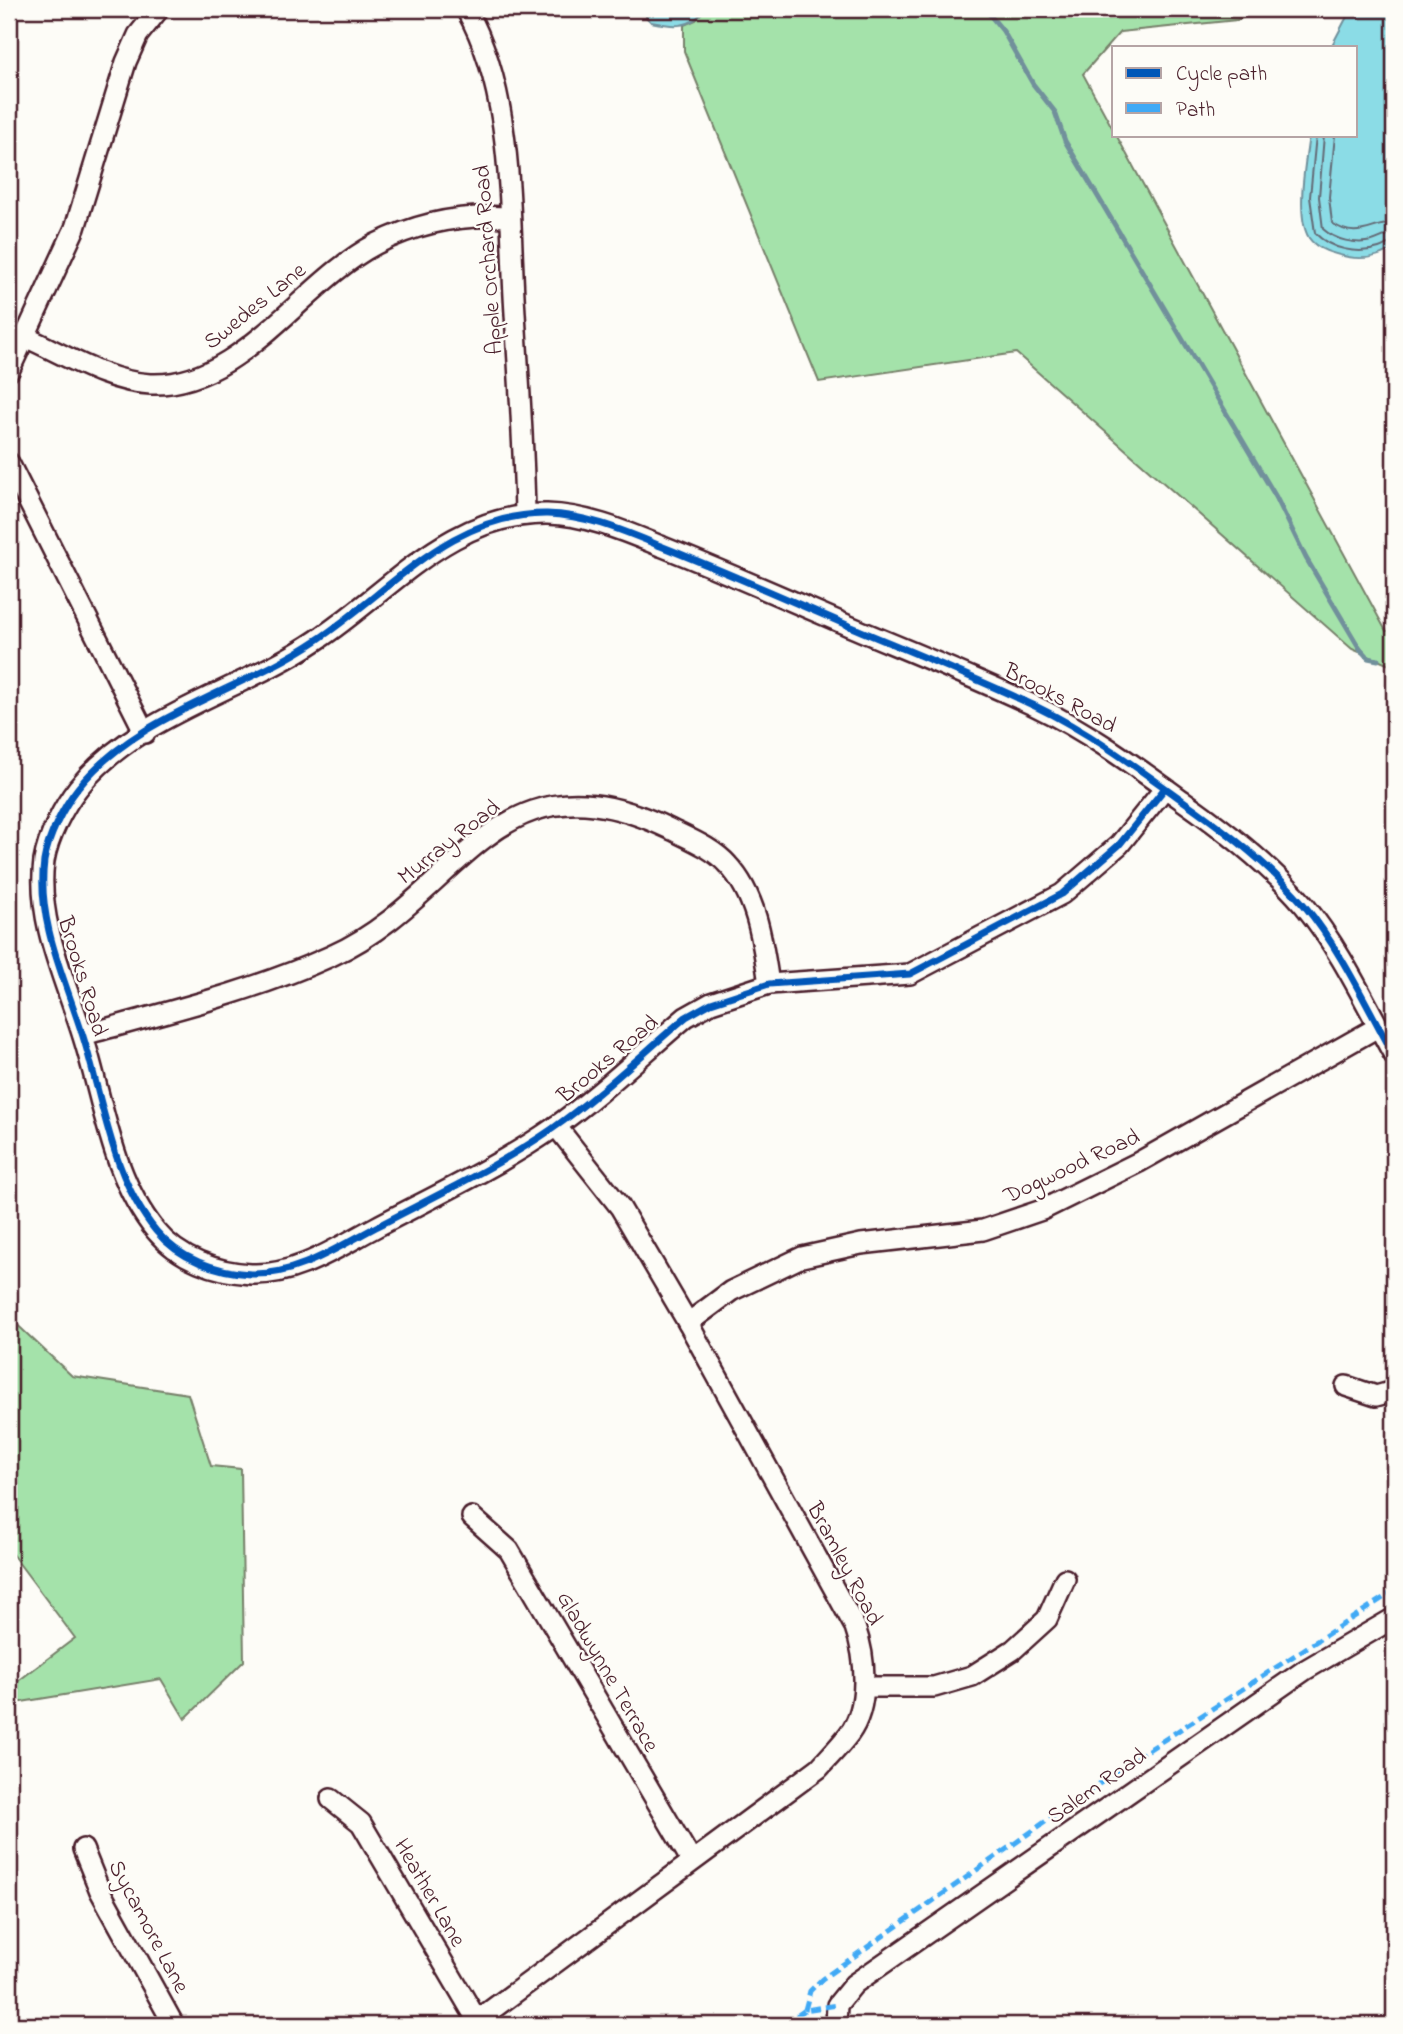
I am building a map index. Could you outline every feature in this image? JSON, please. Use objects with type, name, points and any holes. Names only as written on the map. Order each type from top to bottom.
[{"type":"street","points":[[9,371],[75,228],[126,62],[138,35],[159,9]]},
{"type":"street","name":"Apple Orchard Road","points":[[466,9],[481,34],[499,94],[510,217],[525,515]]},
{"type":"street","name":"Swedes Lane","points":[[25,337],[121,380],[150,384],[180,382],[207,373],[232,359],[326,280],[374,245],[423,224],[484,215],[510,217]]},
{"type":"street","points":[[9,463],[145,733]]},
{"type":"street","name":"Brooks Road","points":[[1165,788],[1119,845],[1062,894],[911,974],[769,984],[711,1003],[686,1017],[556,1126],[500,1162],[315,1259],[275,1272],[254,1274],[202,1265],[171,1245],[157,1232],[134,1197],[108,1132],[83,1035],[72,1010],[44,911],[44,862],[50,838],[75,791],[114,752],[315,642],[439,545],[484,523],[525,515],[556,514],[605,524],[714,567],[1039,708],[1096,740],[1165,788],[1223,829],[1301,902],[1332,944],[1394,1055]]},
{"type":"street","name":"Murray Road","points":[[83,1035],[222,996],[332,956],[381,926],[493,831],[519,816],[548,805],[581,802],[646,818],[705,846],[729,865],[746,890],[761,935],[769,984]]},
{"type":"street","name":"Dogwood Road","points":[[688,1323],[731,1291],[802,1256],[862,1244],[983,1230],[1042,1210],[1139,1162],[1378,1027]]},
{"type":"street","name":"Bramley Road","points":[[474,2022],[819,1768],[851,1732],[865,1687],[863,1649],[855,1627],[688,1323],[620,1207],[556,1126]]},
{"type":"street","points":[[1346,1387],[1376,1396],[1394,1391]]},
{"type":"street","name":"Gladwynne Terrace","points":[[472,1517],[509,1550],[691,1860]]},
{"type":"street","points":[[865,1687],[934,1687],[972,1676],[1013,1650],[1047,1619],[1065,1579]]},
{"type":"street","name":"Salem Road","points":[[836,2025],[837,2005],[854,1984],[1176,1758],[1306,1670],[1394,1618]]},
{"type":"street","name":"Heather Lane","points":[[331,1799],[361,1823],[474,2022]]},
{"type":"street","name":"Sycamore Lane","points":[[83,1849],[100,1891],[174,2025]]},
{"type":"green space","points":[[704,9],[1265,9],[1237,20],[1120,32],[1083,74],[1112,127],[1112,136],[1117,136],[1386,631],[1394,630],[1394,667],[1352,649],[1016,353],[819,382],[684,51],[684,25],[696,20]]},
{"type":"green space","points":[[9,1317],[72,1376],[188,1394],[211,1466],[241,1469],[244,1661],[185,1719],[161,1679],[9,1704],[9,1688],[75,1638],[9,1550]]},
{"type":"water","points":[[647,9],[704,9],[693,20],[673,25],[651,22],[646,17]]},
{"type":"water","points":[[1351,9],[1394,9],[1394,247],[1372,257],[1348,257],[1332,253],[1312,242],[1305,228],[1302,202],[1309,136],[1358,136],[1358,46],[1332,46]]},
{"type":"waterway","points":[[985,9],[1003,31],[1033,84],[1055,112],[1065,141],[1276,497],[1306,558],[1360,649],[1368,658],[1378,660]]},
{"type":"marked path","points":[[805,2010],[810,1991],[822,1979],[1136,1758],[1394,1591]]},
{"type":"marked path","points":[[784,2025],[805,2010],[837,2005]]},
{"type":"cycle path","points":[[1165,788],[1119,845],[1062,894],[910,974],[769,984],[711,1003],[686,1017],[569,1116],[510,1156],[316,1259],[268,1273],[238,1273],[199,1262],[165,1241],[141,1211],[129,1189],[112,1141],[85,1043],[55,954],[45,908],[44,861],[57,823],[78,788],[102,763],[129,741],[159,722],[255,675],[317,640],[423,558],[451,541],[481,526],[512,517],[562,515],[606,525],[635,536],[1012,695],[1073,726],[1147,774],[1231,836],[1291,890],[1330,940],[1394,1055]]}]
